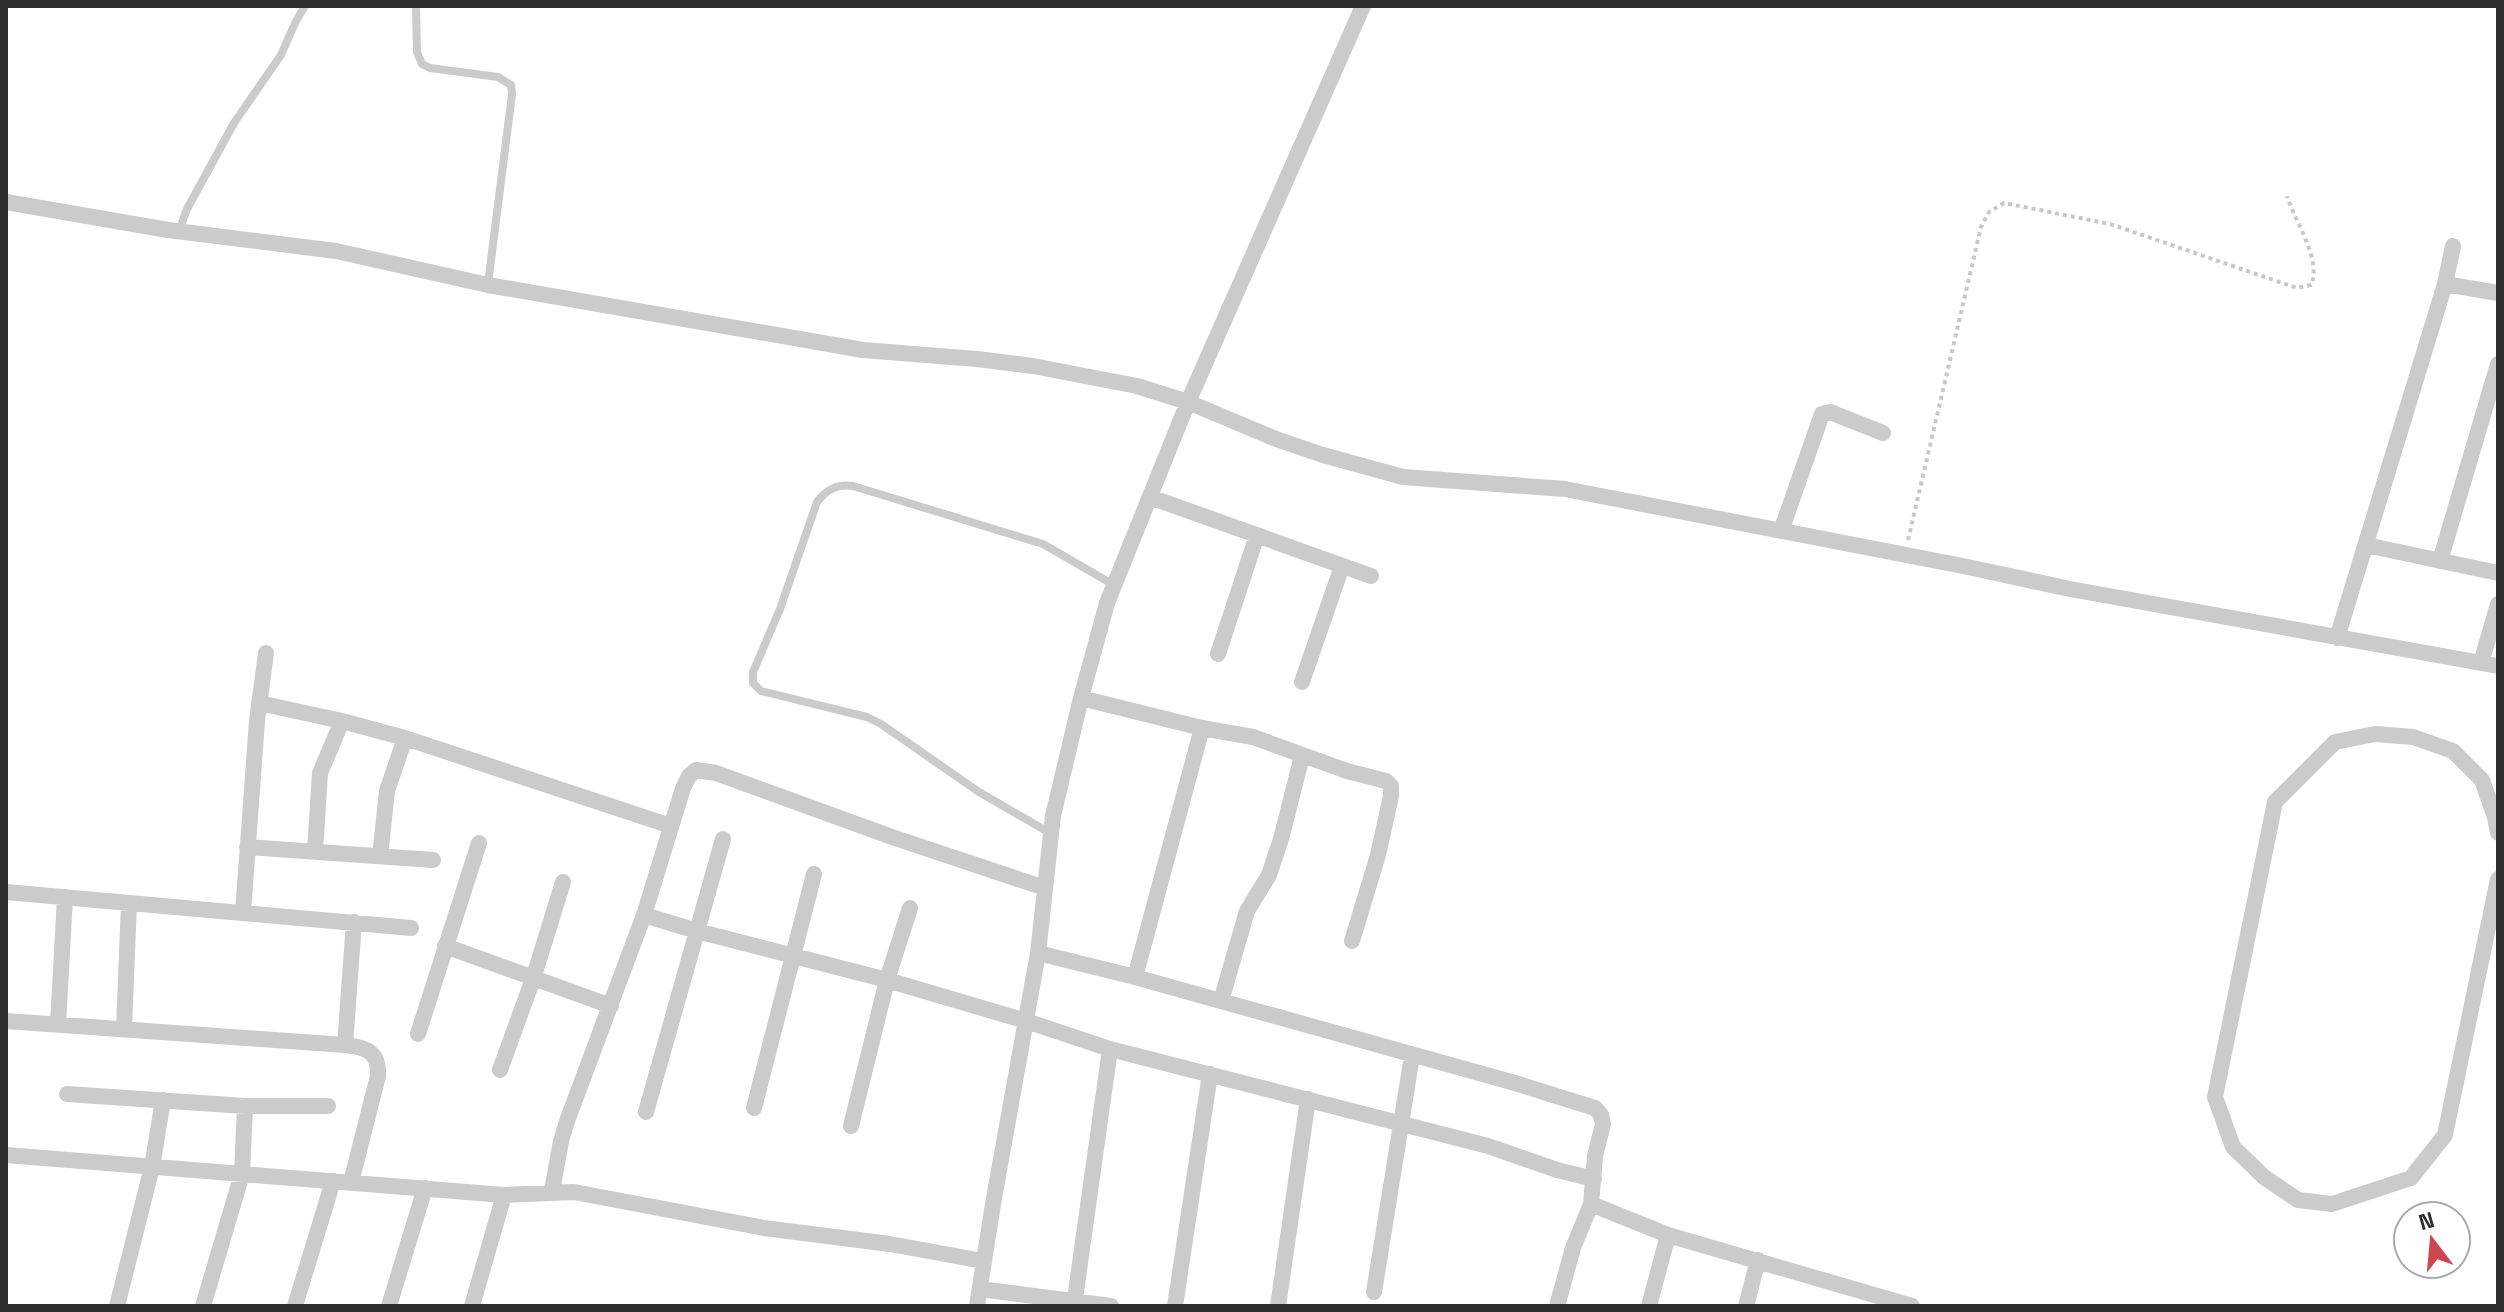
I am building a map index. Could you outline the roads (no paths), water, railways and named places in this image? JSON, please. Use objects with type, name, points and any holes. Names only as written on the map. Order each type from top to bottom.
[{"type":"street","points":[[1111,1306],[978,1298],[1038,953],[1053,816],[1081,698],[1114,585],[1188,402],[1363,6]]},
{"type":"street","points":[[6,202],[179,231],[336,251],[488,285],[863,350],[1033,366],[1123,383],[1188,402],[1276,439],[1403,477],[1565,489],[2070,589],[2490,664],[2498,604]]},
{"type":"street","points":[[2337,638],[2445,284],[2453,246]]},
{"type":"street","points":[[2445,284],[2498,293]]},
{"type":"street","points":[[2440,561],[2498,364]]},
{"type":"street","points":[[1781,531],[1822,414],[1830,412],[1883,433]]},
{"type":"street","points":[[1150,497],[1371,576]]},
{"type":"street","points":[[1218,654],[1257,535]]},
{"type":"street","points":[[2366,545],[2498,573]]},
{"type":"street","points":[[1302,682],[1342,566]]},
{"type":"street","points":[[243,913],[259,703],[266,653]]},
{"type":"street","points":[[1081,698],[1202,728],[1253,737],[1302,756],[1386,781],[1391,786],[1391,796],[1378,855],[1352,941]]},
{"type":"street","points":[[259,703],[405,738],[671,826]]},
{"type":"street","points":[[315,852],[320,773],[342,721]]},
{"type":"street","points":[[1135,977],[1202,728]]},
{"type":"street","points":[[2498,833],[2482,780],[2453,751],[2413,737],[2375,734],[2335,742],[2275,802],[2215,1097],[2233,1147],[2264,1177],[2298,1200],[2332,1204],[2411,1178],[2445,1135],[2498,879]]},
{"type":"street","points":[[380,856],[387,791],[405,738]]},
{"type":"street","points":[[1221,1001],[1247,911],[1273,863],[1302,756]]},
{"type":"street","points":[[552,1191],[564,1131],[644,915],[689,776],[696,770],[704,770],[1045,888]]},
{"type":"street","points":[[646,1112],[723,839]]},
{"type":"street","points":[[418,1034],[479,843]]},
{"type":"street","points":[[247,847],[433,860]]},
{"type":"street","points":[[754,1108],[814,874]]},
{"type":"street","points":[[500,1070],[563,882]]},
{"type":"street","points":[[6,892],[411,928]]},
{"type":"street","points":[[58,1025],[65,897]]},
{"type":"street","points":[[124,1029],[129,903]]},
{"type":"street","points":[[851,1126],[887,980],[910,908]]},
{"type":"street","points":[[644,915],[887,980],[1110,1049],[1401,1122],[1594,1179]]},
{"type":"street","points":[[345,1045],[354,922]]},
{"type":"street","points":[[445,946],[611,1006]]},
{"type":"street","points":[[1038,953],[1135,977],[1595,1108],[1603,1124],[1595,1156],[1591,1204],[1573,1248],[1557,1306]]},
{"type":"street","points":[[6,1021],[345,1045],[369,1050],[375,1055],[378,1076],[351,1182]]},
{"type":"street","points":[[1074,1303],[1110,1049]]},
{"type":"street","points":[[1374,1292],[1412,1056]]},
{"type":"street","points":[[1175,1306],[1210,1074]]},
{"type":"street","points":[[67,1094],[245,1106],[328,1106]]},
{"type":"street","points":[[1278,1306],[1308,1099]]},
{"type":"street","points":[[117,1306],[152,1167],[163,1100]]},
{"type":"street","points":[[203,1306],[242,1174],[245,1106]]},
{"type":"street","points":[[6,1155],[504,1195],[574,1192],[764,1228],[890,1244],[983,1261]]},
{"type":"street","points":[[295,1306],[333,1181]]},
{"type":"street","points":[[389,1306],[425,1188]]},
{"type":"street","points":[[472,1306],[504,1195]]},
{"type":"street","points":[[1591,1204],[1668,1235],[1912,1306]]},
{"type":"street","points":[[1649,1306],[1668,1235]]},
{"type":"street","points":[[1746,1306],[1758,1260]]},
{"type":"lane","points":[[179,231],[187,209],[234,123],[281,55],[305,6]]},
{"type":"lane","points":[[416,6],[417,52],[422,64],[430,68],[498,77],[511,85],[488,285]]},
{"type":"lane","points":[[1051,833],[979,792],[881,724],[867,717],[761,691],[753,683],[753,672],[780,609],[817,502],[824,494],[842,485],[1043,544],[1114,585]]}]
